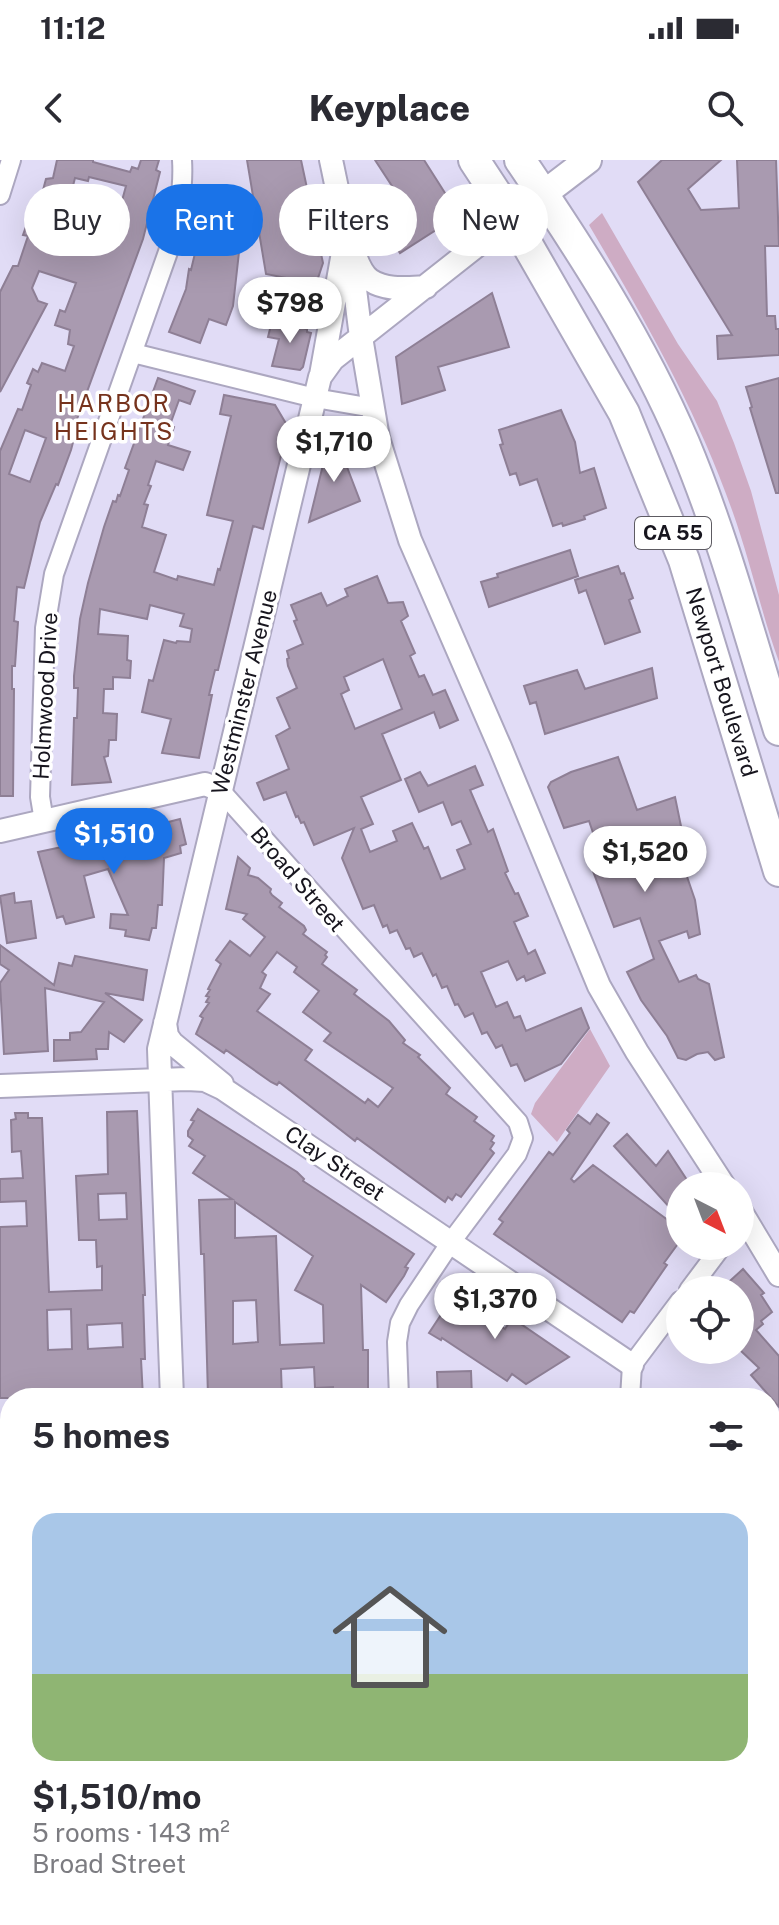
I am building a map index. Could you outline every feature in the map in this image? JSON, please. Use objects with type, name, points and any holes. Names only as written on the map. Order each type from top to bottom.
[{"type":"highway","name":"Newport Boulevard","points":[[474,160],[490,184]]},
{"type":"highway","name":"Newport Boulevard","points":[[520,160],[536,184]]},
{"type":"highway","name":"Newport Boulevard","points":[[548,202],[610,298],[649,369],[682,439],[718,534],[779,730]]},
{"type":"highway","name":"Newport Boulevard","points":[[534,256],[624,413],[678,546],[779,871]]},
{"type":"main road","points":[[548,190],[588,160]]},
{"type":"street","points":[[0,195],[11,160]]},
{"type":"street","name":"Holmwood Drive","points":[[44,821],[40,797],[45,628],[54,574],[178,219],[182,160]]},
{"type":"street","points":[[331,160],[337,184]]},
{"type":"street","points":[[318,387],[342,256]]},
{"type":"street","points":[[351,256],[378,438],[410,540],[599,986],[637,1052],[715,1172]]},
{"type":"street","points":[[354,256],[366,278],[390,287],[426,287]]},
{"type":"street","name":"Westminster Avenue","points":[[172,1388],[159,1049],[318,387],[333,359],[465,256]]},
{"type":"street","points":[[133,353],[318,387],[373,408]]},
{"type":"street","points":[[0,831],[205,784],[220,790]]},
{"type":"street","name":"Broad Street","points":[[220,790],[518,1122],[523,1138],[517,1154],[451,1242]]},
{"type":"street","points":[[165,1023],[172,1043],[234,1096]]},
{"type":"street","name":"Clay Street","points":[[0,1086],[205,1080],[234,1096],[632,1365]]},
{"type":"street","points":[[754,1238],[779,1275]]},
{"type":"street","points":[[399,1388],[397,1342],[400,1323],[451,1242]]},
{"type":"street","points":[[631,1388],[632,1365],[666,1320]]},
{"type":"shaded area","points":[[602,213],[678,344],[717,401],[734,443],[751,491],[779,595],[779,662],[738,529],[702,435],[648,329],[589,225]]},
{"type":"shaded area","points":[[590,1029],[610,1066],[557,1142],[531,1114],[535,1103]]},
{"type":"building","points":[[57,160],[93,160],[130,172],[132,167],[138,169],[141,160],[159,160],[157,184],[146,184],[143,239],[73,430],[76,431],[71,450],[40,522],[24,588],[17,587],[14,621],[18,622],[15,666],[12,666],[13,796],[0,796],[0,451],[18,409],[22,410],[33,369],[38,372],[42,363],[65,371],[74,346],[68,344],[70,330],[55,325],[60,310],[65,312],[76,283],[39,271],[32,288],[38,301],[47,304],[0,392],[0,292],[13,266],[18,266],[24,248],[24,256],[130,256],[130,184],[89,177],[88,181],[75,178],[73,184],[45,184],[46,179],[53,178]],"holes":[[[25,430],[46,438],[30,482],[9,474]]]},
{"type":"building","points":[[247,160],[301,160],[306,184],[279,184],[279,256],[322,256],[323,263],[316,284],[266,274],[263,184],[251,184]]},
{"type":"building","points":[[375,160],[424,160],[439,184],[433,184],[433,232],[417,242],[417,184],[391,184]]},
{"type":"building","points":[[662,160],[721,160],[688,189],[701,210],[739,208],[737,160],[776,160],[779,246],[765,246],[767,316],[775,316],[776,329],[779,329],[779,355],[718,359],[717,336],[732,335],[638,182]]},
{"type":"building","points":[[194,256],[239,256],[233,306],[226,325],[209,319],[200,343],[169,332]]},
{"type":"building","points":[[492,293],[509,347],[438,367],[445,390],[402,404],[396,357]]},
{"type":"building","points":[[272,321],[307,329],[311,333],[300,370],[272,366],[279,339],[268,337]]},
{"type":"building","points":[[158,378],[195,391],[190,404],[179,400],[170,425],[174,427],[168,445],[190,452],[183,470],[156,461],[148,485],[151,486],[144,504],[148,505],[142,527],[166,535],[154,572],[177,580],[178,576],[214,585],[220,570],[233,521],[207,515],[231,416],[220,414],[224,395],[275,405],[288,427],[263,529],[253,526],[218,670],[215,670],[209,695],[212,695],[199,758],[162,753],[171,719],[142,712],[149,680],[153,681],[164,640],[190,642],[192,629],[180,626],[184,614],[150,605],[147,619],[100,609],[98,634],[128,636],[130,678],[113,677],[113,689],[104,689],[103,713],[117,714],[116,740],[109,740],[108,756],[104,757],[111,782],[72,785],[78,688],[74,688],[74,676],[80,619],[104,527],[113,501],[116,502],[120,496],[129,470],[125,468]]},
{"type":"building","points":[[779,378],[779,493],[776,493],[746,387]]},
{"type":"building","points":[[561,410],[575,442],[580,473],[594,468],[606,508],[584,516],[585,519],[553,526],[537,479],[520,485],[516,473],[510,475],[500,445],[503,444],[499,430]]},
{"type":"building","points":[[332,428],[360,501],[309,522]]},
{"type":"building","points":[[570,550],[578,576],[489,607],[481,582]]},
{"type":"building","points":[[618,566],[621,574],[624,573],[633,598],[629,600],[640,632],[605,644],[586,590],[579,593],[575,580]]},
{"type":"building","points":[[377,576],[388,603],[403,602],[408,616],[401,621],[415,653],[410,656],[419,677],[424,675],[433,695],[445,690],[458,720],[440,728],[434,712],[382,734],[401,780],[361,797],[373,824],[361,829],[370,852],[397,841],[393,831],[412,823],[424,849],[428,847],[441,879],[465,869],[457,850],[471,844],[461,821],[452,825],[443,802],[419,812],[405,779],[420,772],[428,786],[475,766],[483,785],[470,790],[488,832],[493,829],[508,871],[505,873],[528,916],[514,922],[528,954],[535,950],[545,973],[526,981],[524,976],[517,980],[508,961],[481,972],[496,1007],[507,1002],[514,1018],[520,1016],[526,1031],[581,1008],[589,1028],[561,1064],[525,1081],[517,1064],[511,1066],[502,1045],[496,1048],[487,1032],[482,1034],[473,1013],[465,1017],[458,1004],[455,1005],[447,986],[442,988],[422,953],[414,957],[410,948],[406,949],[397,930],[390,933],[387,925],[383,927],[374,905],[363,909],[342,858],[354,828],[314,845],[304,822],[301,823],[296,817],[286,792],[264,800],[257,783],[289,769],[276,736],[290,728],[277,698],[297,688],[288,666],[287,651],[303,644],[291,605],[321,593],[327,606],[348,596],[345,589]],"holes":[[[383,659],[402,709],[355,729],[341,694],[349,690],[344,677]]]},
{"type":"building","points":[[652,668],[657,698],[545,734],[536,702],[530,704],[524,686],[577,670],[585,689]]},
{"type":"building","points":[[618,757],[637,810],[675,797],[682,831],[678,833],[685,857],[682,862],[695,900],[700,934],[689,938],[687,931],[659,941],[679,982],[696,975],[709,984],[724,1057],[715,1060],[708,1052],[686,1060],[678,1058],[627,972],[654,959],[640,918],[614,927],[590,863],[602,859],[589,821],[564,828],[548,787],[551,782],[571,772]]},
{"type":"building","points":[[180,819],[186,844],[180,846],[181,853],[164,858],[162,905],[158,905],[156,928],[152,928],[149,940],[125,936],[126,930],[110,928],[111,914],[128,915],[108,869],[84,876],[94,917],[66,924],[63,916],[57,918],[38,852],[114,836],[124,838],[126,846],[148,840],[145,828]]},
{"type":"building","points":[[238,857],[250,868],[248,875],[258,878],[271,889],[272,895],[282,903],[279,907],[304,926],[306,930],[303,934],[327,952],[322,964],[357,990],[354,994],[389,1021],[405,1040],[403,1043],[420,1055],[418,1057],[450,1088],[446,1094],[477,1117],[474,1121],[494,1136],[490,1149],[494,1153],[461,1197],[456,1194],[452,1200],[448,1197],[445,1202],[357,1138],[355,1141],[279,1082],[277,1085],[271,1082],[226,1050],[224,1053],[196,1034],[203,1018],[200,1016],[209,1003],[206,1002],[208,989],[221,964],[216,960],[230,941],[250,956],[265,937],[243,919],[247,914],[226,909]],"holes":[[[277,952],[297,967],[294,972],[319,991],[303,1012],[331,1033],[324,1041],[393,1088],[378,1107],[368,1099],[365,1103],[305,1060],[312,1050],[257,1011],[270,994],[260,988],[266,975],[262,972]]]},
{"type":"building","points":[[14,893],[15,903],[31,901],[36,938],[7,943],[0,896]]},
{"type":"building","points":[[0,945],[54,985],[59,963],[72,966],[75,956],[147,970],[143,1000],[105,993],[142,1020],[124,1042],[109,1032],[108,1049],[96,1049],[97,1059],[54,1061],[54,1040],[70,1040],[70,1033],[81,1032],[104,1002],[45,988],[48,1051],[4,1054],[0,983],[9,970],[0,964]]},
{"type":"building","points":[[198,1109],[297,1172],[303,1181],[414,1254],[405,1267],[408,1268],[404,1276],[386,1302],[361,1285],[363,1350],[368,1350],[368,1388],[315,1388],[314,1367],[281,1369],[282,1388],[208,1388],[204,1254],[201,1254],[199,1200],[232,1199],[193,1173],[205,1156],[189,1146],[193,1140],[188,1136],[188,1131],[194,1121],[191,1120]],"holes":[[[235,1202],[313,1256],[295,1290],[323,1305],[324,1343],[280,1345],[276,1236],[235,1238]],[[256,1300],[258,1342],[233,1344],[233,1301]]]},
{"type":"building","points":[[137,1111],[145,1295],[142,1388],[0,1388],[0,1227],[27,1226],[26,1201],[0,1202],[0,1179],[23,1178],[21,1151],[12,1152],[11,1120],[16,1119],[15,1113],[28,1113],[28,1118],[42,1118],[49,1292],[102,1290],[102,1266],[97,1267],[96,1240],[79,1240],[76,1176],[108,1174],[107,1112]],"holes":[[[126,1193],[127,1219],[99,1220],[98,1194]],[[71,1309],[72,1349],[48,1350],[47,1310]],[[122,1323],[123,1347],[88,1349],[87,1325]]]},
{"type":"building","points":[[597,1114],[609,1123],[571,1179],[574,1182],[593,1165],[666,1219],[664,1263],[667,1265],[634,1313],[630,1311],[622,1322],[494,1234],[503,1222],[499,1219],[549,1152],[553,1155],[570,1133],[567,1130],[578,1115],[590,1124]]},
{"type":"building","points":[[627,1134],[656,1166],[668,1151],[682,1172],[666,1172],[666,1204],[614,1146]]},
{"type":"building","points":[[743,1269],[749,1276],[735,1276]]},
{"type":"building","points":[[754,1282],[764,1293],[761,1295],[772,1312],[756,1330],[779,1356],[779,1388],[762,1388],[751,1375],[759,1368],[754,1363]]},
{"type":"building","points":[[460,1286],[476,1296],[470,1306],[505,1329],[512,1318],[569,1357],[526,1384],[512,1374],[507,1381],[442,1338],[429,1333]]},
{"type":"building","points":[[471,1371],[472,1388],[438,1388],[437,1372]]},
{"type":"district","name":"HARBOR HEIGHTS","points":[[114,418]]}]
